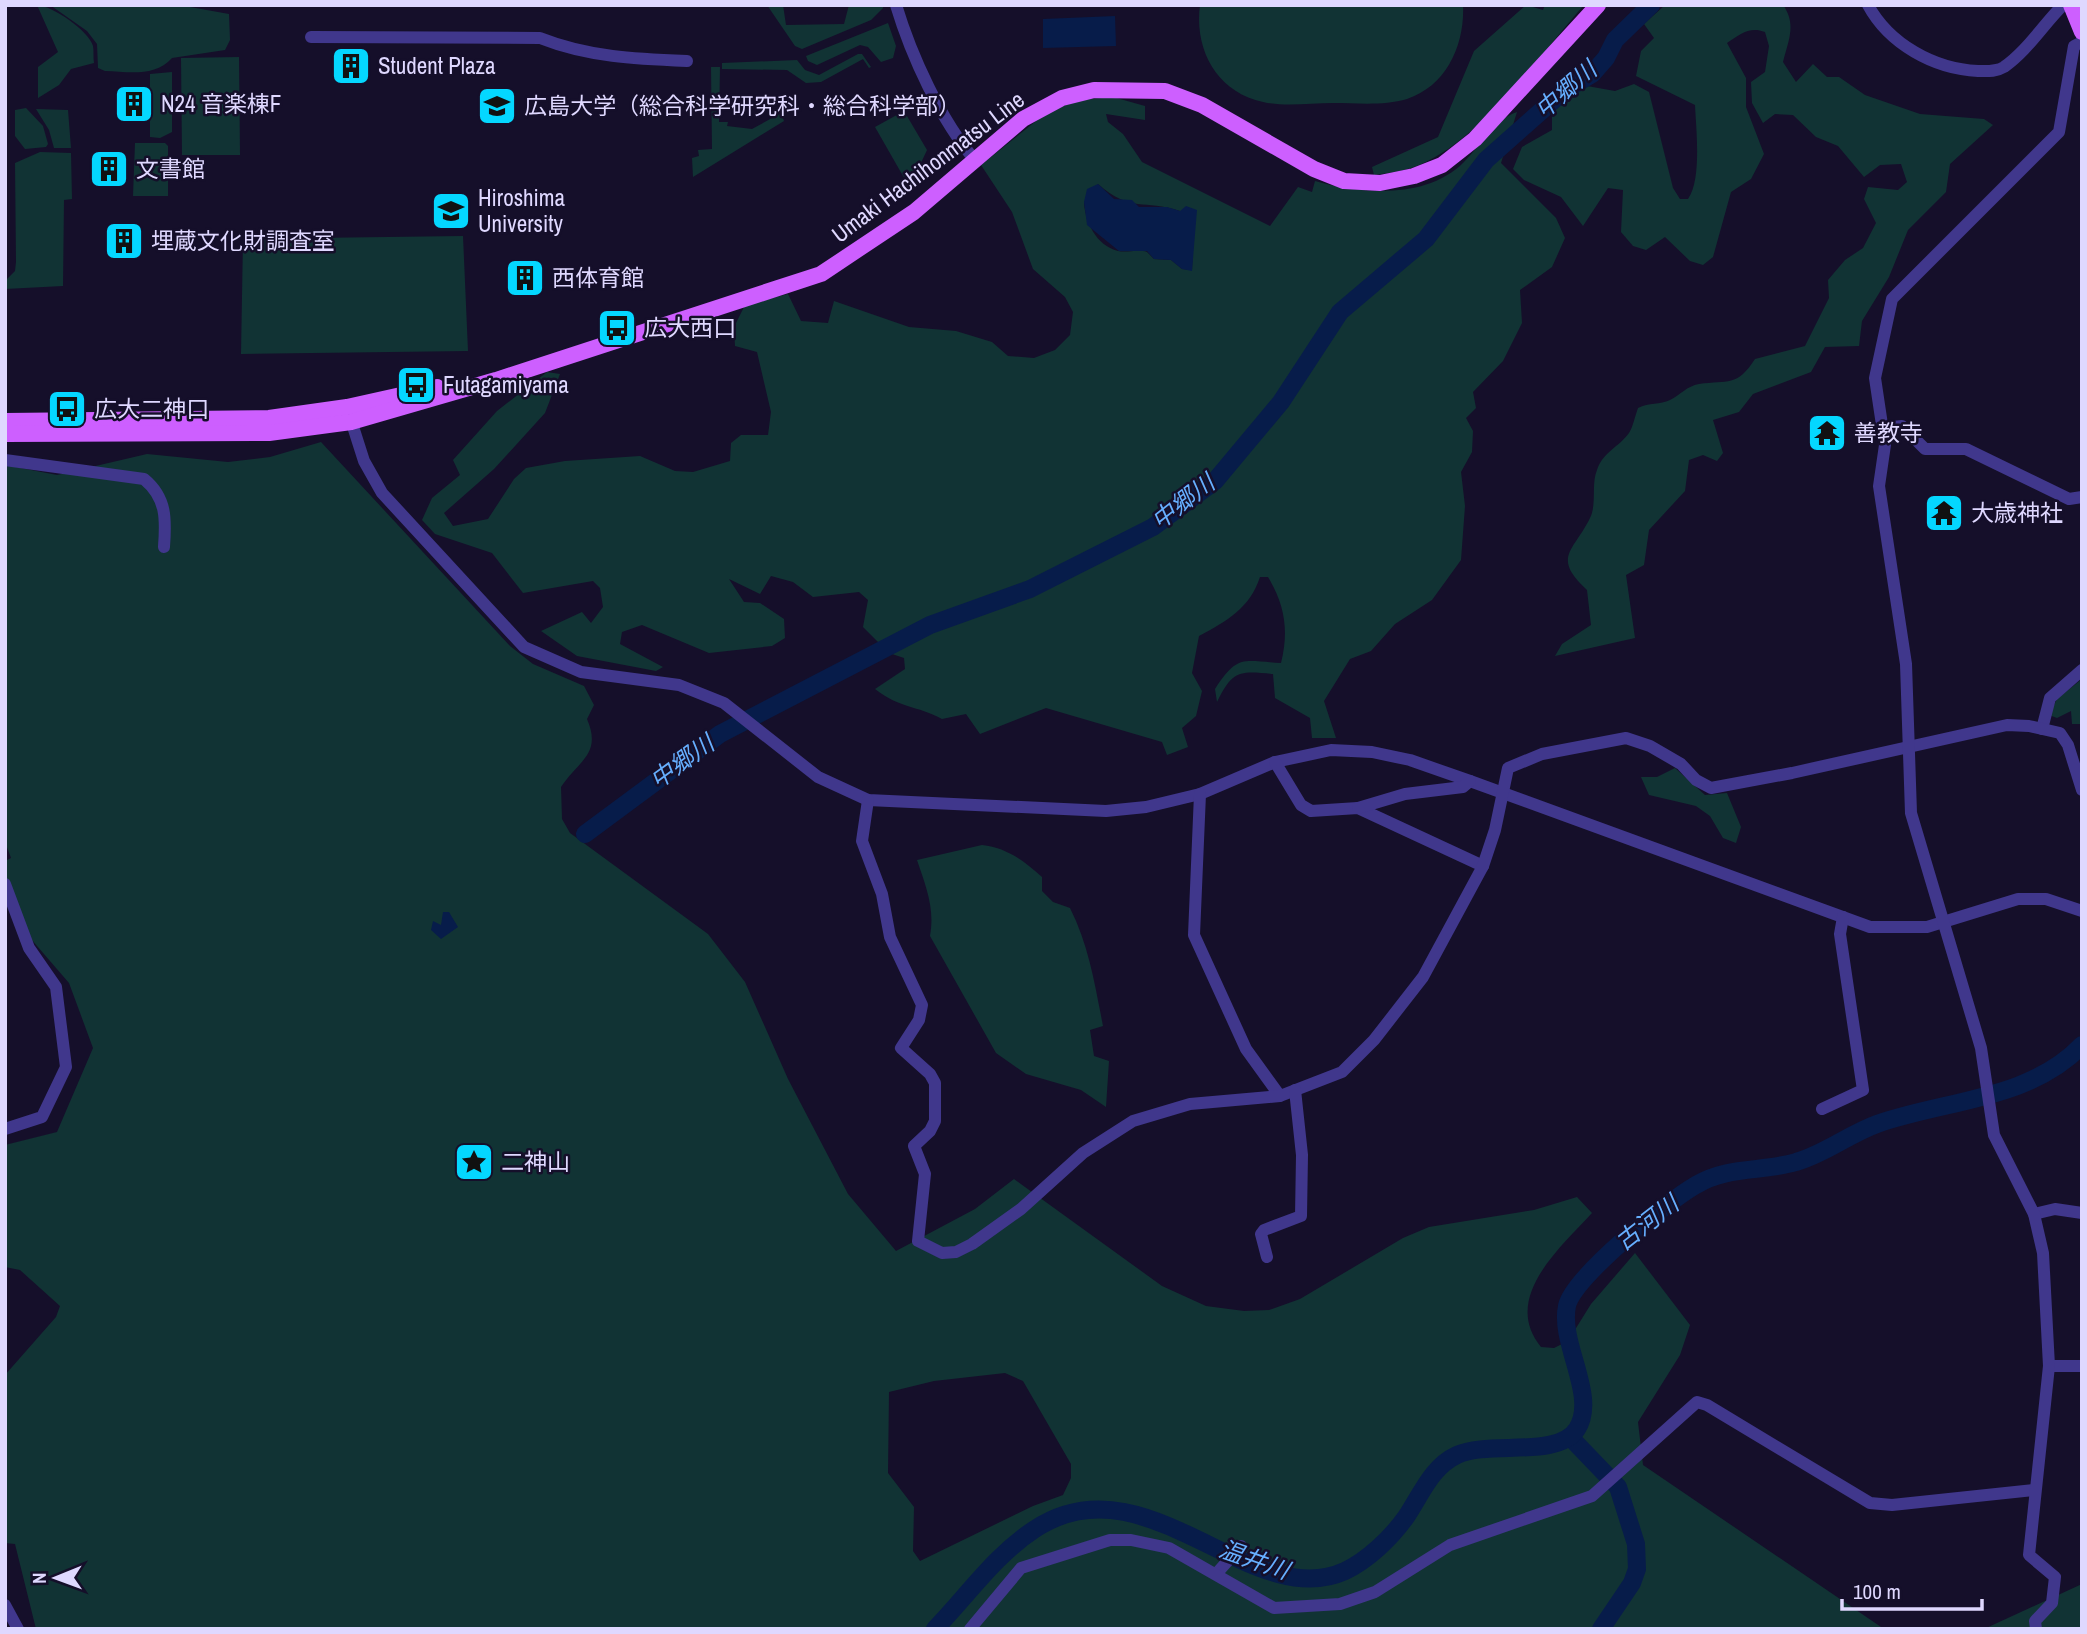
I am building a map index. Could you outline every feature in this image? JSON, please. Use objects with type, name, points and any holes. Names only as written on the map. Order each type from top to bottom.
[{"type":"main road","name":"Umaki Hachihonmatsu Line","points":[[5,434],[269,433],[349,415],[542,363],[821,274],[914,212],[1023,119],[1062,98],[1094,90],[1165,91],[1202,105],[1314,169],[1344,181],[1380,183],[1414,176],[1442,165],[1475,139],[1598,5]]},
{"type":"main road","points":[[2071,5],[2082,32]]},
{"type":"main road","name":"Umaki Hachihonmatsu Line","points":[[5,421],[244,419],[349,415]]},
{"type":"street","points":[[896,5],[950,127],[975,160]]},
{"type":"street","points":[[1867,5],[1884,28],[1900,43],[1933,62],[1961,70],[1990,71],[2002,69],[2020,53],[2063,5]]},
{"type":"street","points":[[311,37],[540,38],[573,51],[621,58],[687,61]]},
{"type":"street","points":[[2036,1629],[2035,1621],[2052,1603],[2055,1577],[2029,1555],[2049,1366],[2043,1253],[2034,1214],[1994,1135],[1981,1048],[1910,813],[1906,664],[1879,486],[1885,446],[1875,378],[1892,299],[2059,132],[2074,46],[2082,42]]},
{"type":"street","points":[[349,415],[371,477],[382,492],[524,647],[581,672],[678,685],[724,703],[818,777],[868,800],[1106,811],[1146,807],[1200,794],[1275,762],[1331,750],[1372,752],[1410,760],[1471,780],[1870,927],[1901,929],[1943,922],[2018,899],[2046,899],[2081,906]]},
{"type":"street","points":[[1883,428],[1902,426],[1925,449],[1966,449],[2069,499],[2082,497]]},
{"type":"street","points":[[5,460],[144,479],[156,488],[163,503],[166,521],[164,547]]},
{"type":"street","points":[[2042,729],[2050,698],[2082,670]]},
{"type":"street","points":[[868,800],[862,841],[882,894],[890,937],[922,1005],[919,1020],[901,1048],[930,1074],[937,1104],[930,1131],[914,1146],[925,1174],[918,1241],[942,1253],[956,1252],[972,1244],[1021,1209],[1083,1153],[1133,1121],[1190,1104],[1280,1096],[1342,1072],[1374,1040],[1423,977],[1483,866],[1504,793],[1508,768],[1542,754],[1626,738],[1660,752],[1711,788],[1792,773],[1908,746],[1935,743],[2007,725],[2060,733],[2068,745],[2082,790]]},
{"type":"street","points":[[1275,762],[1301,805],[1311,811],[1358,808],[1405,794],[1463,787],[1471,780]]},
{"type":"street","points":[[1200,794],[1194,935],[1246,1049],[1280,1096]]},
{"type":"street","points":[[1358,808],[1483,866]]},
{"type":"street","points":[[5,884],[29,948],[56,987],[66,1067],[42,1117],[5,1129]]},
{"type":"street","points":[[1822,1109],[1863,1090],[1840,934],[1843,917]]},
{"type":"street","points":[[1267,1257],[1261,1234],[1264,1230],[1301,1216],[1303,1155],[1295,1090]]},
{"type":"street","points":[[2034,1214],[2055,1209],[2082,1213]]},
{"type":"street","points":[[2049,1366],[2082,1366]]},
{"type":"street","points":[[970,1629],[1021,1568],[1086,1545],[1110,1540],[1149,1543],[1169,1548],[1218,1572],[1274,1608],[1340,1604],[1375,1592],[1450,1545],[1567,1506],[1601,1490],[1697,1402],[1707,1405],[1870,1503],[1892,1505],[2034,1490]]},
{"type":"street","points":[[1218,1572],[1241,1546]]},
{"type":"street","points":[[5,1605],[18,1629]]},
{"type":"green space","points":[[37,5],[61,14],[85,33],[93,46],[94,63],[71,69],[59,85],[38,98],[38,67],[58,52]]},
{"type":"green space","points":[[50,5],[179,5],[229,14],[230,40],[225,50],[172,58],[150,71],[105,71],[98,68],[97,44],[87,31]]},
{"type":"green space","points":[[767,5],[783,5],[786,25],[844,24],[849,5],[883,5],[883,8],[871,20],[802,49],[795,46]]},
{"type":"green space","points":[[1200,5],[1463,5],[1463,20],[1451,62],[1443,74],[1421,93],[1407,99],[1380,103],[1280,104],[1247,97],[1221,79],[1205,53],[1199,22]]},
{"type":"green space","points":[[1526,5],[1543,10],[1545,5],[1584,5],[1505,98],[1459,141],[1435,157],[1411,168],[1374,175],[1372,167],[1438,137],[1474,51]]},
{"type":"green space","points":[[1665,5],[1783,5],[1790,19],[1790,26],[1783,62],[1796,82],[1813,64],[1827,77],[1839,77],[1865,95],[1920,114],[1984,119],[1993,125],[1950,164],[1946,192],[1908,230],[1889,277],[1862,321],[1859,346],[1825,347],[1811,372],[1753,394],[1739,412],[1713,420],[1723,453],[1717,461],[1703,455],[1689,460],[1685,491],[1649,530],[1644,565],[1626,575],[1635,638],[1555,656],[1562,644],[1591,625],[1587,590],[1570,569],[1569,554],[1590,518],[1595,476],[1600,464],[1629,433],[1638,408],[1670,400],[1695,385],[1737,378],[1755,359],[1805,346],[1829,298],[1828,280],[1845,260],[1863,248],[1876,223],[1864,199],[1868,187],[1898,190],[1907,182],[1901,164],[1880,165],[1864,177],[1838,146],[1816,137],[1793,115],[1775,114],[1763,123],[1752,103],[1751,82],[1765,72],[1769,46],[1765,32],[1750,30],[1727,43],[1746,78],[1746,107],[1764,154],[1751,179],[1731,192],[1713,257],[1703,265],[1690,261],[1665,237],[1646,250],[1633,246],[1621,232],[1623,190],[1608,188],[1583,226],[1561,197],[1524,180],[1513,169],[1522,147],[1552,130],[1552,96],[1559,81],[1615,91],[1634,84],[1649,92],[1673,188],[1680,199],[1688,199],[1692,190],[1697,167],[1695,105],[1636,76],[1641,51],[1654,38],[1644,24]]},
{"type":"green space","points":[[888,23],[896,46],[893,58],[881,62],[868,47],[860,45],[817,65],[808,61],[806,56]]},
{"type":"green space","points":[[862,54],[871,67],[869,68],[863,59],[821,82],[806,83],[787,70],[722,69],[722,63],[797,60],[805,70],[819,75]]},
{"type":"green space","points":[[239,57],[240,155],[182,155],[181,58]]},
{"type":"green space","points":[[711,67],[720,67],[719,122],[728,122],[727,126],[752,129],[781,113],[784,121],[693,177],[692,158],[699,156],[698,150],[712,149]]},
{"type":"green space","points":[[172,72],[172,132],[160,138],[150,137],[150,74]]},
{"type":"green space","points":[[1113,97],[1145,106],[1145,120],[1106,114],[1108,122],[1123,134],[1142,162],[1270,226],[1298,187],[1312,192],[1315,181],[1372,191],[1392,191],[1431,183],[1464,162],[1494,127],[1517,112],[1501,163],[1556,218],[1565,238],[1552,267],[1520,290],[1522,323],[1503,361],[1473,392],[1476,408],[1466,418],[1473,431],[1472,452],[1461,472],[1465,506],[1461,560],[1432,600],[1395,624],[1371,651],[1350,659],[1324,701],[1336,738],[1312,738],[1310,718],[1275,698],[1273,674],[1238,675],[1228,684],[1217,702],[1215,689],[1236,665],[1249,661],[1281,663],[1285,640],[1284,618],[1268,577],[1260,577],[1250,597],[1236,612],[1199,636],[1192,673],[1202,691],[1196,716],[1182,728],[1188,747],[1167,755],[1162,742],[1046,708],[980,734],[966,714],[942,719],[901,704],[875,689],[905,669],[904,658],[889,653],[863,627],[868,600],[859,592],[813,597],[793,582],[771,576],[760,594],[729,579],[744,602],[760,603],[784,619],[785,638],[772,646],[709,653],[642,625],[622,632],[620,644],[663,667],[656,671],[577,656],[541,631],[582,612],[591,623],[603,607],[600,588],[593,581],[523,593],[492,553],[435,534],[422,520],[432,498],[460,475],[453,460],[497,411],[547,372],[560,374],[545,413],[494,469],[444,513],[453,526],[488,519],[514,479],[526,468],[565,461],[640,456],[675,471],[693,472],[730,461],[731,443],[741,435],[768,435],[771,412],[757,352],[735,346],[734,327],[745,305],[788,294],[801,321],[828,323],[834,301],[909,327],[956,331],[992,342],[1008,356],[1034,358],[1055,350],[1070,335],[1073,312],[1065,297],[1033,269],[1012,212],[981,165],[1046,113],[1079,100]],"holes":[[[1098,184],[1129,202],[1180,211],[1193,242],[1192,270],[1182,269],[1171,260],[1154,259],[1147,252],[1118,251],[1104,244],[1089,225],[1084,202]]]},
{"type":"green space","points":[[26,108],[43,126],[48,144],[46,147],[25,149],[15,136],[15,110]]},
{"type":"green space","points":[[36,109],[68,110],[71,148],[54,148],[49,130]]},
{"type":"green space","points":[[904,111],[927,150],[913,180],[907,183],[875,127]]},
{"type":"green space","points":[[135,143],[165,143],[168,146],[168,196],[133,196]]},
{"type":"green space","points":[[40,152],[71,153],[72,199],[64,200],[63,286],[5,289],[5,281],[15,271],[16,262],[15,163]]},
{"type":"green space","points":[[463,236],[468,351],[241,354],[243,239]]},
{"type":"green space","points":[[321,442],[510,646],[533,664],[584,686],[594,705],[587,719],[592,741],[586,756],[561,787],[562,819],[570,833],[708,934],[745,982],[788,1079],[848,1194],[896,1251],[975,1209],[1014,1179],[1162,1286],[1206,1306],[1244,1311],[1269,1310],[1300,1299],[1403,1238],[1429,1227],[1534,1210],[1577,1197],[1592,1213],[1551,1258],[1531,1292],[1528,1310],[1530,1329],[1541,1347],[1554,1348],[1568,1341],[1591,1304],[1635,1253],[1690,1325],[1680,1355],[1638,1422],[1643,1465],[1884,1629],[36,1629],[15,1544],[5,1543],[5,1375],[56,1317],[60,1306],[20,1270],[5,1267],[5,1145],[57,1132],[93,1048],[69,983],[31,939],[19,917],[5,874],[5,861],[11,858],[5,842],[5,465],[57,475],[147,454],[228,462],[270,457]],"holes":[[[1005,1373],[1023,1381],[1071,1464],[1071,1478],[1063,1495],[1033,1506],[920,1561],[913,1551],[914,1507],[888,1473],[889,1392],[934,1381]]]},
{"type":"green space","points":[[2082,679],[2082,724],[2072,724],[2071,711],[2057,718],[2049,715],[2057,699]]},
{"type":"green space","points":[[1675,768],[1705,795],[1727,793],[1741,827],[1736,843],[1723,838],[1710,816],[1696,806],[1649,795],[1641,777],[1657,777]]},
{"type":"green space","points":[[982,845],[1007,852],[1042,877],[1042,891],[1053,902],[1070,908],[1077,922],[1087,951],[1103,1026],[1090,1030],[1094,1056],[1109,1061],[1106,1107],[1081,1090],[1026,1074],[996,1053],[930,936],[930,907],[917,860]]},
{"type":"green space","points":[[2082,1584],[2082,1629],[1984,1629]]},
{"type":"water","points":[[1115,16],[1116,46],[1043,48],[1043,19]]},
{"type":"water","points":[[1098,184],[1114,199],[1132,200],[1139,207],[1167,207],[1180,211],[1186,206],[1197,210],[1192,271],[1182,269],[1171,260],[1154,259],[1147,251],[1119,251],[1087,225],[1084,202],[1087,189]]},
{"type":"water","points":[[443,912],[449,912],[458,927],[441,939],[431,930],[433,921],[441,925]]},
{"type":"waterway","name":"中郷川","points":[[585,834],[720,734],[930,625],[1030,589],[1153,527],[1215,481],[1281,402],[1340,312],[1426,239],[1486,160],[1565,90],[1592,74],[1606,58],[1615,40],[1651,5]]},
{"type":"waterway","name":"温井川","points":[[935,1629],[994,1563],[1021,1539],[1035,1529],[1076,1512],[1117,1511],[1157,1522],[1273,1572],[1309,1579],[1345,1571],[1370,1555],[1393,1533],[1433,1474],[1448,1460],[1471,1451],[1555,1444],[1568,1438],[1577,1429],[1582,1416],[1583,1401],[1568,1337],[1567,1306],[1573,1293],[1603,1259],[1683,1194],[1720,1175],[1784,1165],[1807,1158],[1877,1124],[2012,1088],[2061,1063],[2082,1045]]},
{"type":"waterway","name":"古河川","points":[[1570,1437],[1618,1487],[1636,1544],[1637,1569],[1632,1583],[1601,1629]]},
{"type":"place","name":"Student Plaza","points":[[351,66]]},
{"type":"place","name":"N24 音楽棟F","points":[[134,104]]},
{"type":"place","name":"広島大学（総合科学研究科・総合科学部）","points":[[497,106]]},
{"type":"place","name":"文書館","points":[[109,169]]},
{"type":"place","name":"Hiroshima University","points":[[451,211]]},
{"type":"place","name":"埋蔵文化財調査室","points":[[124,241]]},
{"type":"place","name":"西体育館","points":[[525,278]]},
{"type":"place","name":"広大西口","points":[[617,328]]},
{"type":"place","name":"Futagamiyama","points":[[416,385]]},
{"type":"place","name":"広大二神口","points":[[67,409]]},
{"type":"place","name":"善教寺","points":[[1827,433]]},
{"type":"place","name":"大歳神社","points":[[1944,513]]},
{"type":"place","name":"二神山","points":[[474,1162]]}]
